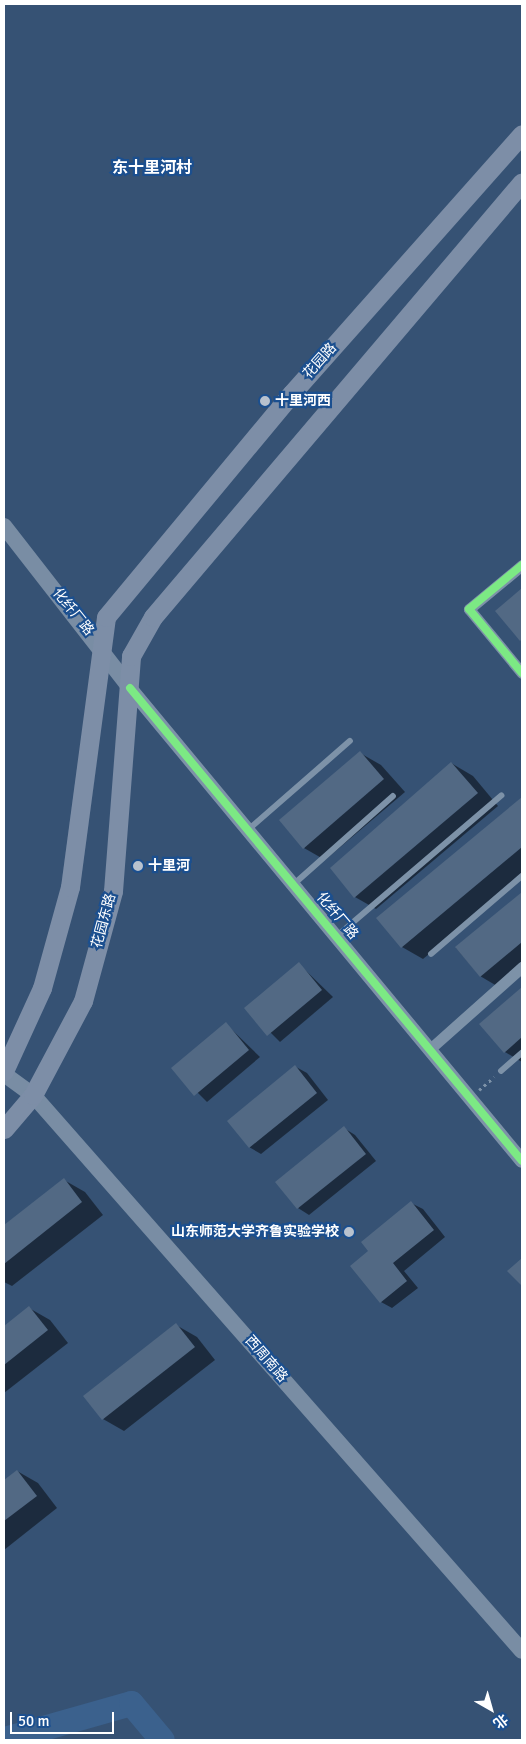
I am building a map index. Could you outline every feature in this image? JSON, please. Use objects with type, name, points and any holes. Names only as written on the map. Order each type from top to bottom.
[{"type":"main road","name":"花园路","points":[[100,646],[106,618],[134,581],[292,393],[522,134]]},
{"type":"main road","points":[[130,688],[131,656],[153,617],[522,182]]},
{"type":"main road","name":"化纤厂路","points":[[4,526],[100,646],[130,688]]},
{"type":"main road","points":[[4,1072],[42,988],[70,888],[84,808],[87,743],[100,646]]},
{"type":"main road","name":"花园东路","points":[[4,1130],[33,1095],[83,1001],[113,891],[130,688]]},
{"type":"main road","name":"西周南路","points":[[4,1072],[33,1095],[522,1651]]},
{"type":"street","points":[[521,671],[469,609],[522,565]]},
{"type":"street","name":"化纤厂路","points":[[130,688],[431,1048],[522,1161]]},
{"type":"street","points":[[431,1048],[522,968]]},
{"type":"lane","points":[[248,830],[350,741]]},
{"type":"lane","points":[[294,884],[394,796]]},
{"type":"lane","points":[[337,936],[501,796]]},
{"type":"lane","points":[[431,954],[522,876]]},
{"type":"lane","points":[[501,1071],[522,1053]]},
{"type":"path","points":[[471,1097],[501,1071]]},
{"type":"building","points":[[522,588],[522,639],[520,641],[495,611]]},
{"type":"building","points":[[360,751],[384,779],[303,849],[279,820]]},
{"type":"building","points":[[451,762],[478,793],[354,898],[330,868]]},
{"type":"building","points":[[522,797],[522,847],[401,948],[376,918]]},
{"type":"building","points":[[522,892],[522,942],[480,977],[455,947]]},
{"type":"building","points":[[299,962],[322,990],[267,1036],[244,1008]]},
{"type":"building","points":[[522,987],[522,1037],[504,1053],[479,1024]]},
{"type":"building","points":[[226,1022],[249,1050],[194,1096],[171,1068]]},
{"type":"building","points":[[295,1065],[317,1093],[249,1148],[227,1121]]},
{"type":"building","points":[[344,1126],[366,1154],[297,1209],[275,1182]]},
{"type":"building","points":[[64,1178],[82,1202],[4,1264],[4,1225]]},
{"type":"building","points":[[411,1201],[434,1230],[393,1263],[407,1281],[380,1303],[350,1266],[368,1251],[361,1242]]},
{"type":"building","points":[[522,1258],[522,1286],[507,1271]]},
{"type":"building","points":[[29,1306],[48,1330],[4,1365],[4,1326]]},
{"type":"building","points":[[176,1323],[195,1347],[102,1420],[83,1396]]},
{"type":"building","points":[[17,1470],[37,1496],[4,1521],[4,1480]]},
{"type":"waterway","points":[[4,1739],[131,1703],[162,1740]]},
{"type":"cycle path","points":[[522,565],[469,609],[522,673]]},
{"type":"cycle path","points":[[130,688],[522,1161]]},
{"type":"place","name":"十里河西","points":[[265,401]]},
{"type":"place","name":"十里河","points":[[138,866]]},
{"type":"place","name":"山东师范大学齐鲁实验学校","points":[[349,1232]]},
{"type":"district","name":"东十里河村","points":[[152,168]]}]
